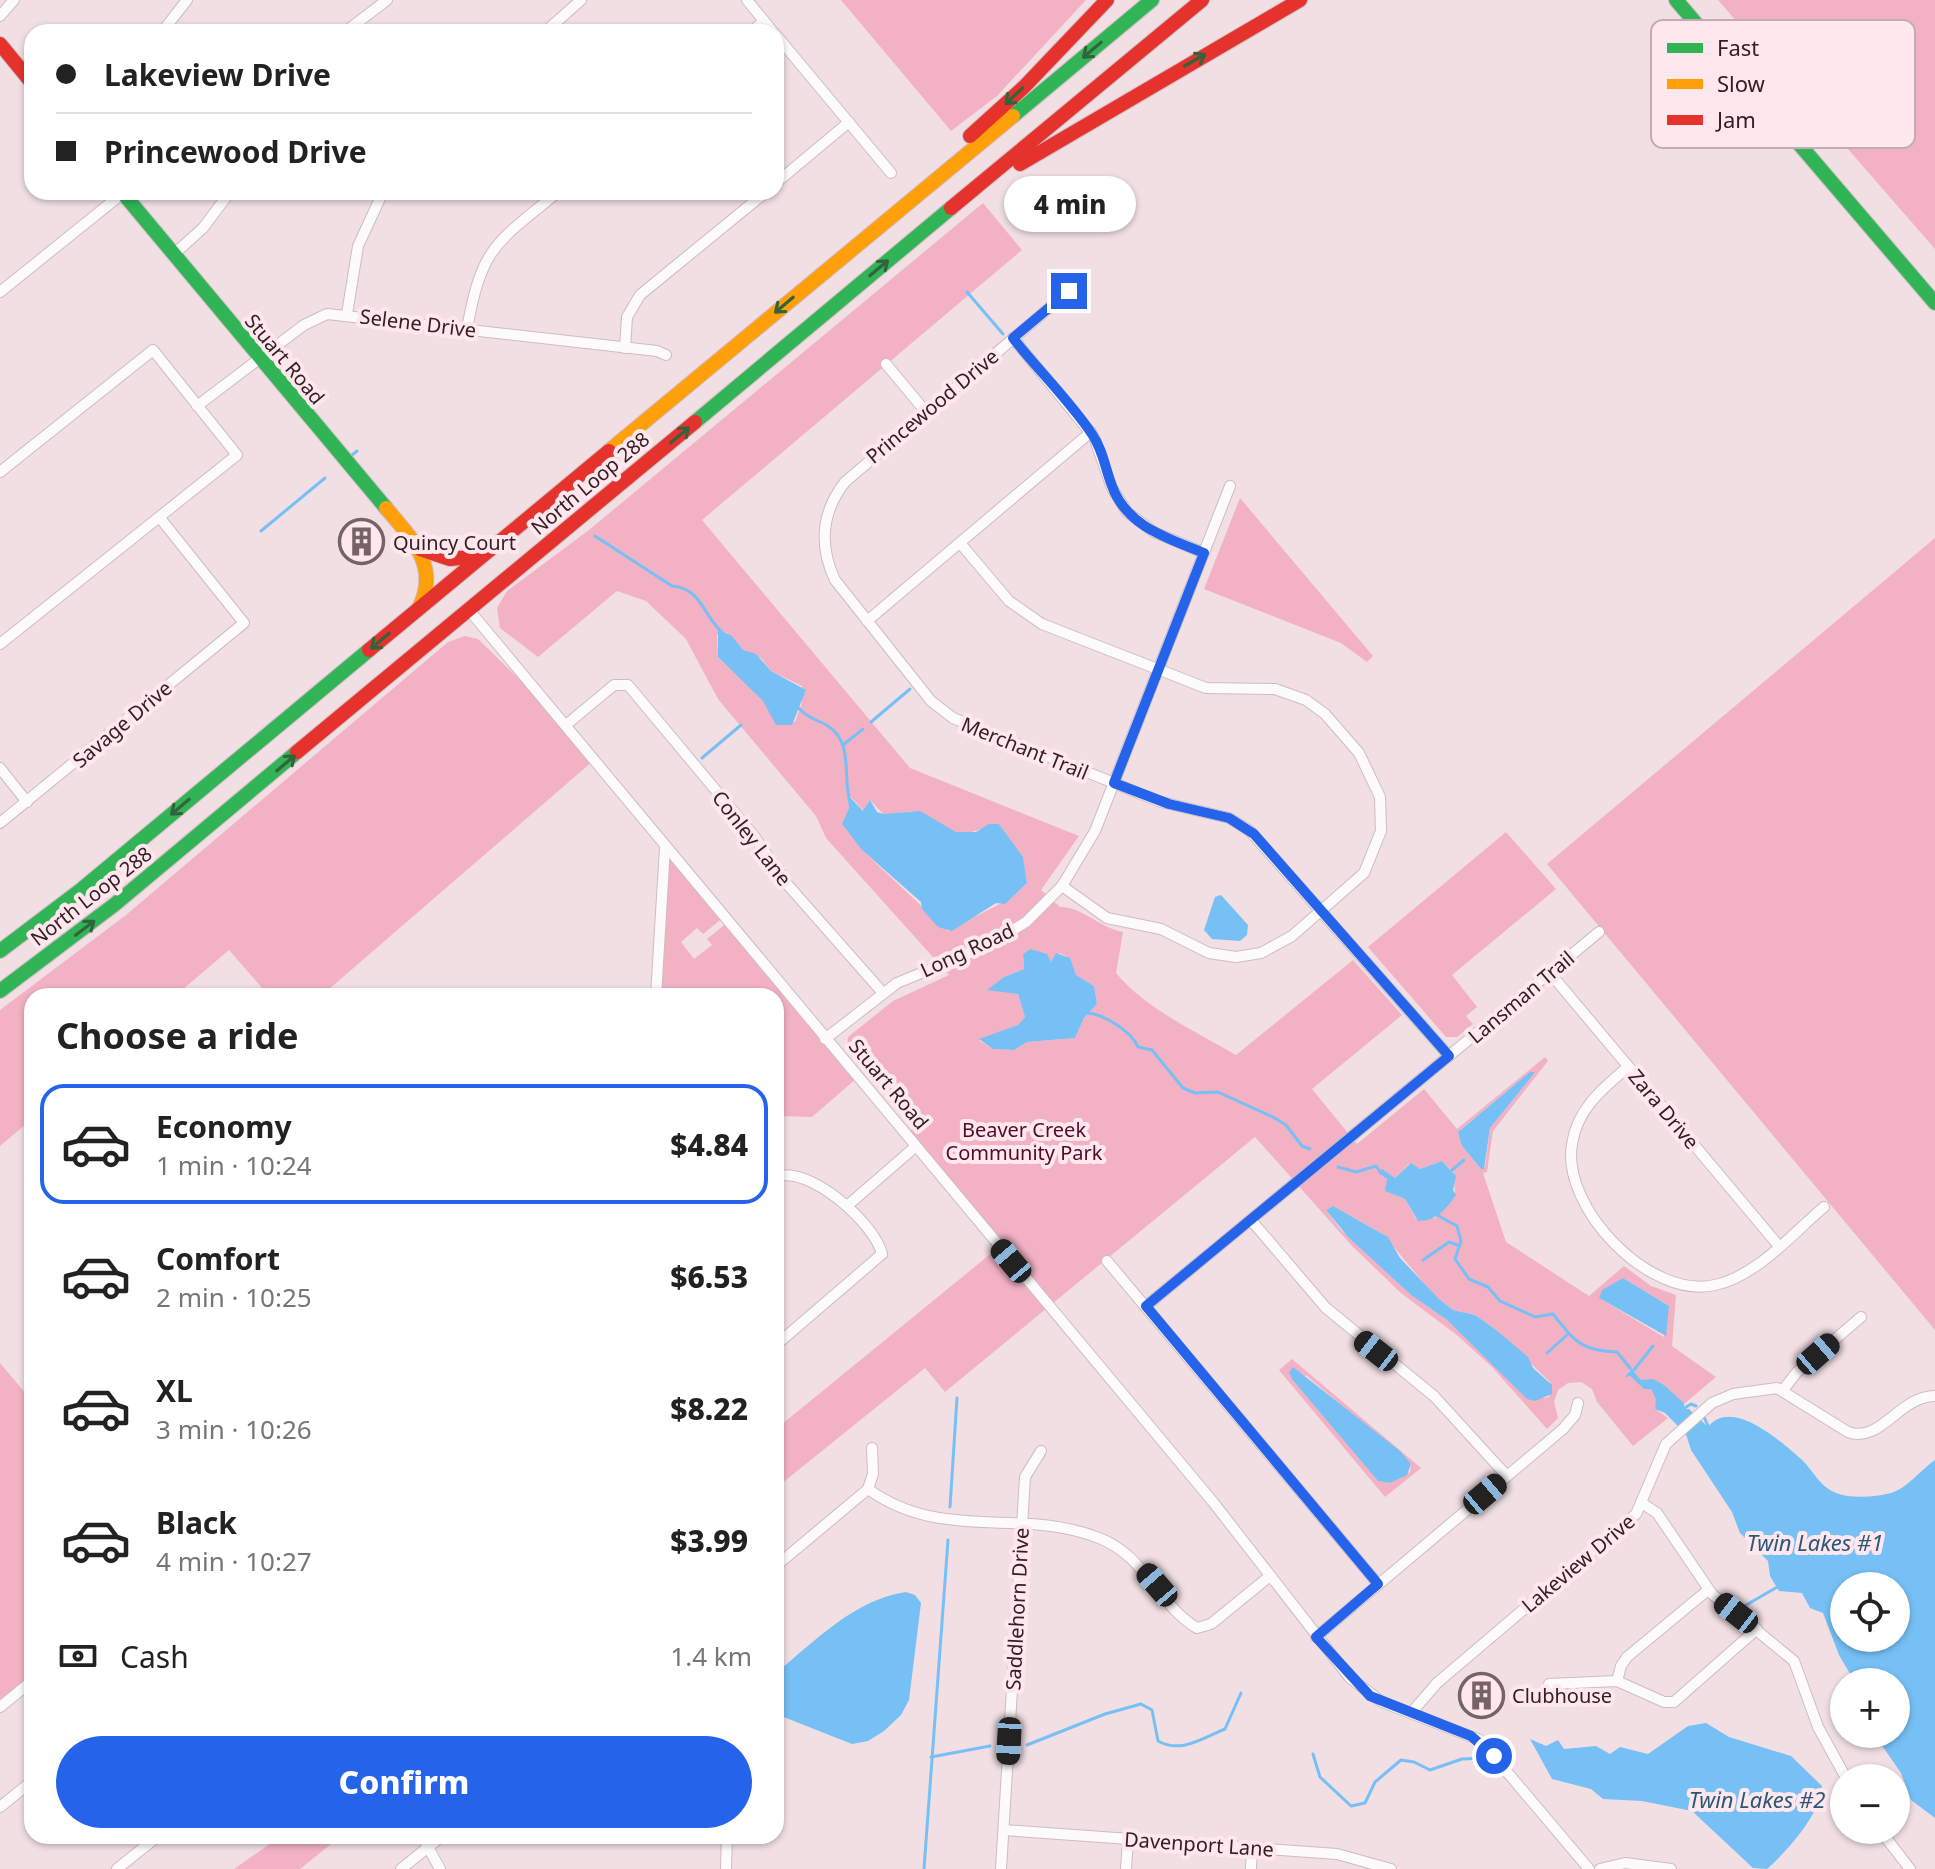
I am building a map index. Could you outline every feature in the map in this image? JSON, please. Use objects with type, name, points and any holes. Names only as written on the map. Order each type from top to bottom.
[{"type":"main road","points":[[807,287],[860,232],[1024,87],[1107,0]]},
{"type":"main road","name":"North Loop 288","points":[[0,951],[94,879],[1152,0]]},
{"type":"main road","name":"North Loop 288","points":[[0,991],[114,905],[1202,0]]},
{"type":"main road","points":[[917,237],[1045,148],[1300,0]]},
{"type":"main road","points":[[1676,0],[1693,20]]},
{"type":"main road","points":[[0,44],[24,73]]},
{"type":"main road","points":[[1803,148],[1935,303]]},
{"type":"main road","name":"Stuart Road","points":[[128,200],[420,549],[425,561],[428,588],[418,610]]},
{"type":"main road","points":[[420,549],[464,561],[483,555]]},
{"type":"street","points":[[0,16],[14,0]]},
{"type":"street","points":[[168,24],[187,0]]},
{"type":"street","points":[[356,24],[387,0]]},
{"type":"street","points":[[554,24],[581,0]]},
{"type":"street","points":[[747,0],[767,24]]},
{"type":"street","points":[[760,24],[764,21]]},
{"type":"street","points":[[784,45],[891,173]]},
{"type":"street","points":[[784,176],[849,122]]},
{"type":"street","points":[[1,289],[112,200]]},
{"type":"street","points":[[173,255],[203,228],[224,200]]},
{"type":"street","points":[[347,314],[358,246],[379,200]]},
{"type":"street","points":[[467,329],[476,280],[486,257],[501,239],[548,200]]},
{"type":"street","points":[[625,348],[627,317],[640,295],[756,200]]},
{"type":"street","name":"Princewood Drive","points":[[824,540],[827,513],[845,482],[1069,291]]},
{"type":"street","name":"Selene Drive","points":[[197,406],[304,325],[327,314],[657,351],[666,355]]},
{"type":"street","points":[[1013,338],[1091,432],[1102,453],[1112,488],[1127,512],[1154,532],[1204,553]]},
{"type":"street","points":[[0,472],[153,350],[237,455],[0,644]]},
{"type":"street","points":[[886,364],[926,412]]},
{"type":"street","points":[[867,621],[1091,432]]},
{"type":"street","name":"Long Road","points":[[825,1039],[883,993],[915,974],[1008,934],[1033,917],[1062,886],[1090,842],[1230,486]]},
{"type":"street","name":"Savage Drive","points":[[0,823],[244,623],[160,518]]},
{"type":"street","name":"Merchant Trail","points":[[824,540],[835,580],[931,701],[948,715],[1169,804],[1235,821],[1254,834],[1449,1056]]},
{"type":"street","points":[[960,543],[1009,601],[1030,618],[1212,689],[1275,689],[1300,697],[1325,714],[1366,763],[1381,803],[1379,839],[1364,873],[1322,911],[1273,948],[1230,957],[1202,951],[1161,929],[1107,918],[1062,886]]},
{"type":"street","name":"Stuart Road","points":[[469,610],[782,988]]},
{"type":"street","name":"Conley Lane","points":[[566,725],[609,688],[622,683],[636,694],[754,836],[787,884],[883,993]]},
{"type":"street","points":[[0,768],[27,802]]},
{"type":"street","points":[[656,988],[665,847]]},
{"type":"street","name":"Lansman Trail","points":[[1146,1306],[1599,932]]},
{"type":"street","name":"Zara Drive","points":[[1550,973],[1778,1245]]},
{"type":"street","name":"Stuart Road","points":[[784,990],[1270,1576],[1316,1637],[1364,1692],[1412,1712]]},
{"type":"street","points":[[1628,1067],[1587,1106],[1576,1128],[1570,1160],[1574,1183],[1586,1204],[1626,1254],[1661,1280],[1705,1287],[1741,1275],[1824,1207]]},
{"type":"street","points":[[847,1206],[915,1147]]},
{"type":"street","points":[[784,1177],[812,1182],[847,1206],[882,1254],[876,1263],[784,1338]]},
{"type":"street","points":[[1251,1220],[1326,1308],[1434,1396],[1507,1476]]},
{"type":"street","points":[[1107,1261],[1378,1584]]},
{"type":"street","points":[[1861,1317],[1797,1372],[1783,1390],[1840,1427],[1860,1435],[1878,1428],[1909,1401],[1935,1396]]},
{"type":"street","name":"Lakeview Drive","points":[[1412,1712],[1437,1683],[1633,1517],[1643,1504],[1661,1453],[1678,1430],[1700,1412],[1733,1394],[1770,1388],[1783,1390]]},
{"type":"street","points":[[1316,1637],[1568,1424],[1578,1403]]},
{"type":"street","points":[[784,1559],[868,1489],[873,1474],[872,1448]]},
{"type":"street","name":"Saddlehorn Drive","points":[[1001,1869],[1025,1477],[1041,1451]]},
{"type":"street","points":[[868,1489],[897,1509],[926,1517],[1081,1532],[1118,1547],[1197,1628],[1211,1624],[1270,1576]]},
{"type":"street","points":[[1643,1504],[1657,1513],[1708,1590],[1797,1665],[1818,1727],[1838,1764]]},
{"type":"street","points":[[1617,1681],[1627,1657],[1708,1590]]},
{"type":"street","points":[[1549,1684],[1617,1681],[1664,1702],[1674,1702],[1757,1629]]},
{"type":"street","points":[[0,1707],[24,1688]]},
{"type":"street","points":[[1412,1712],[1480,1740],[1589,1869]]},
{"type":"street","points":[[0,1807],[24,1788]]},
{"type":"street","name":"Davenport Lane","points":[[1004,1830],[1351,1856],[1389,1868]]},
{"type":"street","points":[[1126,1869],[1128,1839]]},
{"type":"street","points":[[117,1869],[148,1844]]},
{"type":"street","points":[[426,1844],[440,1869]]},
{"type":"street","points":[[401,1869],[433,1844]]},
{"type":"street","points":[[726,1869],[727,1844]]},
{"type":"street","points":[[1891,1844],[1910,1869]]},
{"type":"street","points":[[1251,1869],[1252,1847]]},
{"type":"street","points":[[1600,1869],[1625,1863],[1671,1869]]},
{"type":"green space","points":[[841,0],[1086,0],[997,96],[951,131]]},
{"type":"green space","points":[[1718,0],[1935,0],[1935,249],[1847,148],[1915,148],[1915,20],[1735,20]]},
{"type":"green space","name":"Beaver Creek Community Park","points":[[983,203],[1022,250],[702,520],[910,768],[1079,836],[1041,890],[1060,907],[1075,910],[1123,932],[1116,973],[1156,1008],[1236,1055],[1353,960],[1402,1015],[1312,1089],[1357,1144],[1424,1089],[1457,1129],[1545,1057],[1548,1061],[1493,1131],[1487,1172],[1483,1173],[1506,1242],[1589,1296],[1624,1266],[1651,1286],[1676,1295],[1672,1346],[1716,1377],[1683,1405],[1664,1385],[1641,1380],[1629,1367],[1630,1376],[1644,1388],[1651,1389],[1657,1398],[1655,1409],[1668,1418],[1633,1446],[1597,1402],[1592,1389],[1581,1382],[1568,1383],[1558,1390],[1554,1402],[1558,1418],[1547,1429],[1492,1367],[1458,1336],[1401,1293],[1352,1246],[1255,1137],[945,1392],[925,1368],[784,1482],[784,1422],[999,1247],[905,1135],[914,1127],[847,1048],[848,1037],[893,1001],[949,975],[826,838],[816,816],[718,699],[686,639],[646,601],[617,591],[538,657],[500,628],[497,608],[507,591],[589,530]],"holes":[[[726,632],[743,650],[761,658],[771,671],[802,686],[802,703],[795,722],[774,720],[763,700],[718,657],[717,635]],[[848,794],[864,811],[870,800],[883,814],[920,813],[956,832],[973,832],[999,824],[1023,858],[1027,883],[1011,898],[948,931],[862,850],[845,819],[849,808]],[[1030,949],[1051,962],[1059,953],[1066,956],[1076,975],[1094,986],[1097,1004],[1084,1018],[1075,1038],[1027,1042],[1014,1050],[993,1049],[979,1040],[1018,1025],[1025,1017],[1018,994],[991,988],[1004,977],[1024,969],[1023,954]],[[1530,1072],[1533,1075],[1490,1128],[1485,1167],[1481,1169],[1462,1146],[1460,1130]],[[1442,1161],[1454,1173],[1455,1195],[1435,1218],[1416,1219],[1405,1199],[1386,1191],[1387,1179],[1380,1170],[1395,1178],[1409,1164],[1420,1169]],[[1333,1206],[1383,1234],[1433,1294],[1453,1310],[1475,1315],[1495,1329],[1550,1382],[1549,1397],[1522,1391],[1447,1320],[1411,1295],[1341,1230],[1326,1210]],[[1623,1278],[1669,1306],[1664,1337],[1599,1298]]]},
{"type":"green space","points":[[1240,498],[1373,656],[1367,662],[1341,643],[1204,589]]},
{"type":"green space","points":[[1935,538],[1935,1330],[1547,864]]},
{"type":"green space","points":[[465,636],[478,639],[566,725],[593,761],[330,988],[262,988],[229,950],[184,988],[29,988],[126,915],[448,642]]},
{"type":"green space","points":[[1506,832],[1556,889],[1452,975],[1477,1007],[1466,1016],[1473,1024],[1457,1037],[1446,1037],[1368,947]]},
{"type":"green space","points":[[665,847],[724,917],[703,934],[697,928],[681,942],[694,959],[712,945],[707,939],[728,922],[783,988],[656,988]]},
{"type":"green space","points":[[784,990],[857,1078],[812,1117],[784,1116]]},
{"type":"green space","points":[[24,992],[24,1126],[0,1146],[0,1010]]},
{"type":"green space","points":[[1292,1359],[1421,1468],[1385,1497],[1279,1370]],"holes":[[[1289,1374],[1307,1376],[1411,1464],[1410,1472],[1390,1483],[1378,1481]]]},
{"type":"green space","points":[[0,1363],[24,1392],[24,1688],[0,1707]]},
{"type":"green space","points":[[270,1844],[331,1844],[300,1869],[234,1869]]},
{"type":"water","points":[[718,629],[732,636],[743,650],[756,654],[771,671],[806,690],[792,725],[776,725],[763,701],[718,657]]},
{"type":"water","points":[[847,794],[863,811],[870,800],[877,812],[883,814],[920,811],[956,832],[976,832],[989,824],[999,824],[1023,857],[1027,883],[1005,904],[996,903],[952,931],[938,927],[922,909],[921,902],[862,850],[842,824],[849,808]]},
{"type":"water","points":[[1221,895],[1248,925],[1247,935],[1240,941],[1212,939],[1204,930],[1215,897]]},
{"type":"water","points":[[1030,949],[1047,954],[1051,962],[1056,953],[1070,958],[1076,975],[1094,986],[1097,1004],[1084,1018],[1075,1038],[1027,1042],[1014,1050],[993,1049],[979,1039],[1018,1025],[1025,1017],[1018,994],[987,990],[1004,977],[1024,969],[1023,954]]},
{"type":"water","points":[[1530,1072],[1534,1072],[1533,1075],[1490,1128],[1484,1169],[1481,1169],[1462,1146],[1458,1132]]},
{"type":"water","points":[[1442,1161],[1456,1176],[1453,1190],[1456,1195],[1431,1219],[1418,1221],[1405,1199],[1385,1191],[1387,1179],[1378,1172],[1382,1169],[1395,1178],[1411,1163],[1420,1169]]},
{"type":"water","points":[[1333,1206],[1388,1237],[1400,1258],[1438,1298],[1453,1310],[1475,1315],[1528,1357],[1533,1368],[1552,1385],[1552,1394],[1535,1401],[1527,1399],[1447,1320],[1411,1295],[1348,1237],[1326,1210]]},
{"type":"water","points":[[1623,1278],[1669,1306],[1666,1336],[1599,1298],[1602,1290]]},
{"type":"water","name":"Twin Lakes #1","points":[[1628,1365],[1641,1380],[1653,1379],[1664,1385],[1684,1403],[1684,1409],[1689,1409],[1708,1427],[1718,1419],[1730,1417],[1756,1425],[1801,1459],[1825,1486],[1842,1495],[1878,1496],[1897,1491],[1935,1460],[1935,1818],[1911,1800],[1910,1764],[1895,1764],[1884,1748],[1910,1748],[1910,1668],[1847,1668],[1838,1652],[1910,1652],[1910,1572],[1830,1572],[1830,1631],[1823,1613],[1810,1608],[1802,1593],[1779,1591],[1770,1576],[1768,1561],[1740,1533],[1732,1512],[1691,1450],[1686,1434],[1665,1413],[1655,1409],[1656,1399],[1651,1389],[1644,1389],[1630,1376],[1625,1377],[1630,1371]]},
{"type":"water","points":[[1293,1367],[1400,1451],[1411,1464],[1407,1475],[1390,1483],[1378,1481],[1292,1379],[1289,1373]]},
{"type":"water","points":[[906,1592],[915,1595],[921,1603],[909,1700],[901,1715],[868,1741],[852,1744],[784,1717],[784,1666],[852,1613],[887,1596]]},
{"type":"water","name":"Twin Lakes #2","points":[[1706,1723],[1729,1737],[1791,1756],[1822,1786],[1816,1809],[1809,1820],[1767,1869],[1753,1868],[1692,1811],[1642,1801],[1603,1799],[1591,1789],[1552,1779],[1530,1739],[1546,1746],[1558,1740],[1564,1749],[1596,1746],[1610,1754],[1620,1747],[1648,1754],[1688,1726]]},
{"type":"waterway","points":[[967,292],[1003,334]]},
{"type":"waterway","points":[[352,455],[357,451]]},
{"type":"waterway","points":[[261,531],[325,478]]},
{"type":"waterway","points":[[595,536],[672,586],[696,597],[721,631]]},
{"type":"waterway","points":[[871,722],[910,689]]},
{"type":"waterway","points":[[796,705],[828,726],[841,741],[846,759],[849,797]]},
{"type":"waterway","points":[[702,758],[741,725]]},
{"type":"waterway","points":[[843,745],[863,729]]},
{"type":"waterway","points":[[1087,1013],[1109,1020],[1124,1030],[1138,1047],[1152,1050],[1183,1088],[1195,1093],[1218,1092],[1273,1117],[1286,1125],[1302,1146],[1310,1149]]},
{"type":"waterway","points":[[1452,1170],[1464,1160]]},
{"type":"waterway","points":[[1338,1167],[1356,1172],[1376,1166],[1381,1173]]},
{"type":"waterway","points":[[1437,1215],[1457,1226],[1461,1241],[1455,1259],[1469,1279],[1488,1287],[1500,1301],[1535,1317],[1553,1314],[1579,1342],[1594,1349],[1617,1352],[1630,1368]]},
{"type":"waterway","points":[[1423,1260],[1449,1242],[1460,1246]]},
{"type":"waterway","points":[[1547,1353],[1567,1335]]},
{"type":"waterway","points":[[1633,1371],[1653,1346]]},
{"type":"waterway","points":[[950,1507],[957,1398]]},
{"type":"waterway","points":[[1683,1409],[1691,1404],[1696,1406]]},
{"type":"waterway","points":[[1704,1417],[1709,1428]]},
{"type":"waterway","points":[[924,1869],[948,1540]]},
{"type":"waterway","points":[[1741,1608],[1779,1586]]},
{"type":"waterway","points":[[1027,1745],[1105,1714],[1141,1704],[1152,1710],[1158,1741],[1167,1745],[1184,1745],[1225,1729],[1241,1693]]},
{"type":"waterway","points":[[931,1757],[990,1746]]},
{"type":"waterway","points":[[1313,1754],[1320,1777],[1351,1806],[1365,1803],[1375,1782],[1401,1760],[1430,1770],[1462,1759],[1484,1758]]},
{"type":"traffic: fast","points":[[1013,116],[1152,0]]},
{"type":"traffic: fast","points":[[1676,0],[1693,20]]},
{"type":"traffic: fast","points":[[1803,148],[1935,303]]},
{"type":"traffic: fast","points":[[129,200],[386,508]]},
{"type":"traffic: fast","points":[[695,422],[951,208]]},
{"type":"traffic: fast","points":[[0,951],[82,889],[369,650]]},
{"type":"traffic: fast","points":[[0,991],[114,905],[297,752]]},
{"type":"traffic: slow","points":[[609,451],[1013,116]]},
{"type":"traffic: slow","points":[[386,508],[413,542],[425,566],[425,593],[419,608]]},
{"type":"traffic: jam","points":[[970,136],[1024,87],[1107,0]]},
{"type":"traffic: jam","points":[[951,208],[1202,0]]},
{"type":"traffic: jam","points":[[1020,164],[1300,0]]},
{"type":"traffic: jam","points":[[0,44],[24,73]]},
{"type":"traffic: jam","points":[[297,752],[695,422]]},
{"type":"traffic: jam","points":[[369,650],[609,451]]},
{"type":"traffic: jam","points":[[420,549],[450,559],[481,556]]},
{"type":"place","name":"Quincy Court","points":[[362,542]]},
{"type":"place","name":"Clubhouse","points":[[1481,1695]]},
{"type":"route","points":[[1069,291],[1013,338],[1091,432],[1102,453],[1112,488],[1127,512],[1154,532],[1204,553],[1114,783],[1169,804],[1215,813],[1246,827],[1449,1056],[1146,1306],[1378,1584],[1316,1637],[1350,1678],[1370,1696],[1480,1740],[1494,1756]]}]
